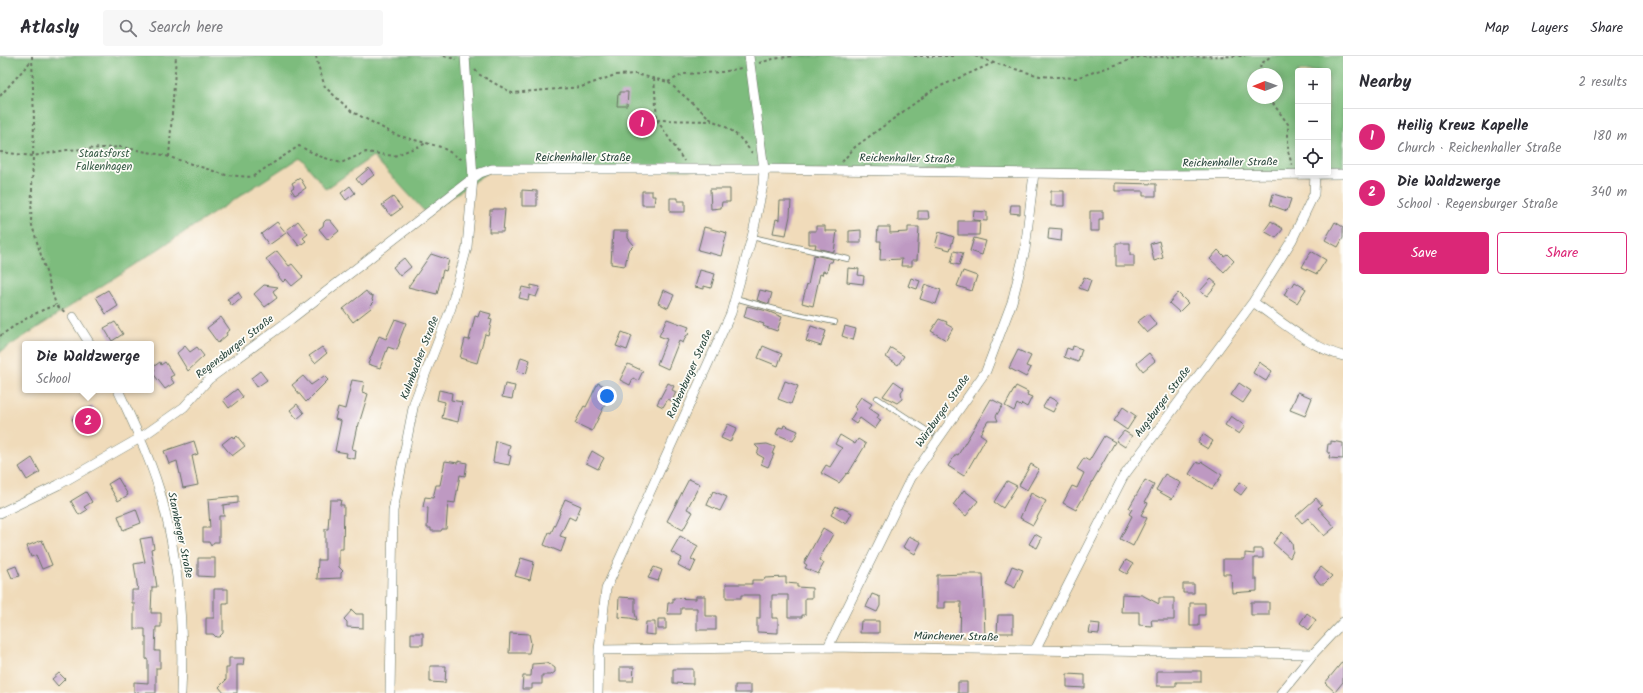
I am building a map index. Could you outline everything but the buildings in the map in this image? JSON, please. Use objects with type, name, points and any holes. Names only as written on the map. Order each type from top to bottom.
[{"type":"street","name":"Rothenburger Straße","points":[[598,693],[599,650],[606,589],[731,313],[752,237],[763,185],[749,56]]},
{"type":"street","name":"Kulmbacher Straße","points":[[390,693],[393,511],[414,403],[451,308],[468,247],[472,166],[465,58]]},
{"type":"street","name":"Reichenhaller Straße","points":[[472,178],[480,173],[492,169],[761,169],[1165,175],[1295,174]]},
{"type":"street","name":"Würzburger Straße","points":[[828,647],[911,478],[986,371],[1012,302],[1025,250],[1034,173]]},
{"type":"street","name":"Reichenhaller Straße","points":[[1331,174],[1343,174]]},
{"type":"street","name":"Augsburger Straße","points":[[1036,650],[1123,477],[1252,302],[1292,240],[1314,194],[1315,176]]},
{"type":"street","name":"Regensburger Straße","points":[[0,513],[58,485],[140,438],[184,407],[209,379],[291,318],[472,178]]},
{"type":"street","points":[[1252,302],[1312,342],[1330,352],[1343,356]]},
{"type":"street","points":[[72,317],[88,341]]},
{"type":"street","name":"Starnberger Straße","points":[[119,393],[140,438],[163,502],[177,577],[183,657],[181,693]]},
{"type":"street","points":[[1281,693],[1313,654],[1343,622]]},
{"type":"street","name":"Münchener Straße","points":[[599,650],[828,647],[1313,654]]},
{"type":"lane","points":[[752,237],[848,259]]},
{"type":"lane","points":[[735,298],[778,310],[835,322]]},
{"type":"lane","points":[[877,398],[932,434]]},
{"type":"path","points":[[32,56],[34,122],[31,222],[56,305],[72,317]]},
{"type":"path","points":[[169,157],[176,56]]},
{"type":"path","points":[[316,56],[325,87],[351,111],[396,135],[441,147],[472,166]]},
{"type":"path","points":[[444,56],[465,58],[480,75],[512,94],[580,87],[615,75],[636,74],[654,78],[668,82],[713,121]]},
{"type":"path","points":[[668,82],[684,74],[722,72],[751,66],[773,59],[793,56]]},
{"type":"path","points":[[914,56],[953,56]]},
{"type":"path","points":[[975,56],[1040,76],[1076,78],[1139,57],[1245,56]]},
{"type":"path","points":[[1260,68],[1261,64],[1271,56]]},
{"type":"path","points":[[0,96],[32,60]]},
{"type":"path","points":[[835,170],[855,146],[934,89],[994,63]]},
{"type":"path","points":[[654,78],[657,120],[691,170]]},
{"type":"path","points":[[1273,104],[1288,124],[1288,151],[1295,174]]},
{"type":"path","points":[[657,120],[713,121],[722,124],[738,135],[754,155],[761,169]]},
{"type":"path","points":[[0,152],[33,156],[67,150],[121,147],[169,157],[226,175],[252,177],[299,146],[318,156],[341,163],[366,152],[394,156],[427,143]]},
{"type":"path","points":[[0,336],[23,320],[42,310],[56,305]]},
{"type":"green space","name":"Staatsforst Falkenhagen","points":[[0,56],[1343,56],[1343,173],[1331,173],[1331,68],[1295,68],[1295,173],[492,169],[427,214],[373,156],[326,189],[300,157],[0,352]]},
{"type":"place","name":"Heilig Kreuz Kapelle","points":[[642,123]]},
{"type":"place","name":"Die Waldzwerge","points":[[88,421]]}]
